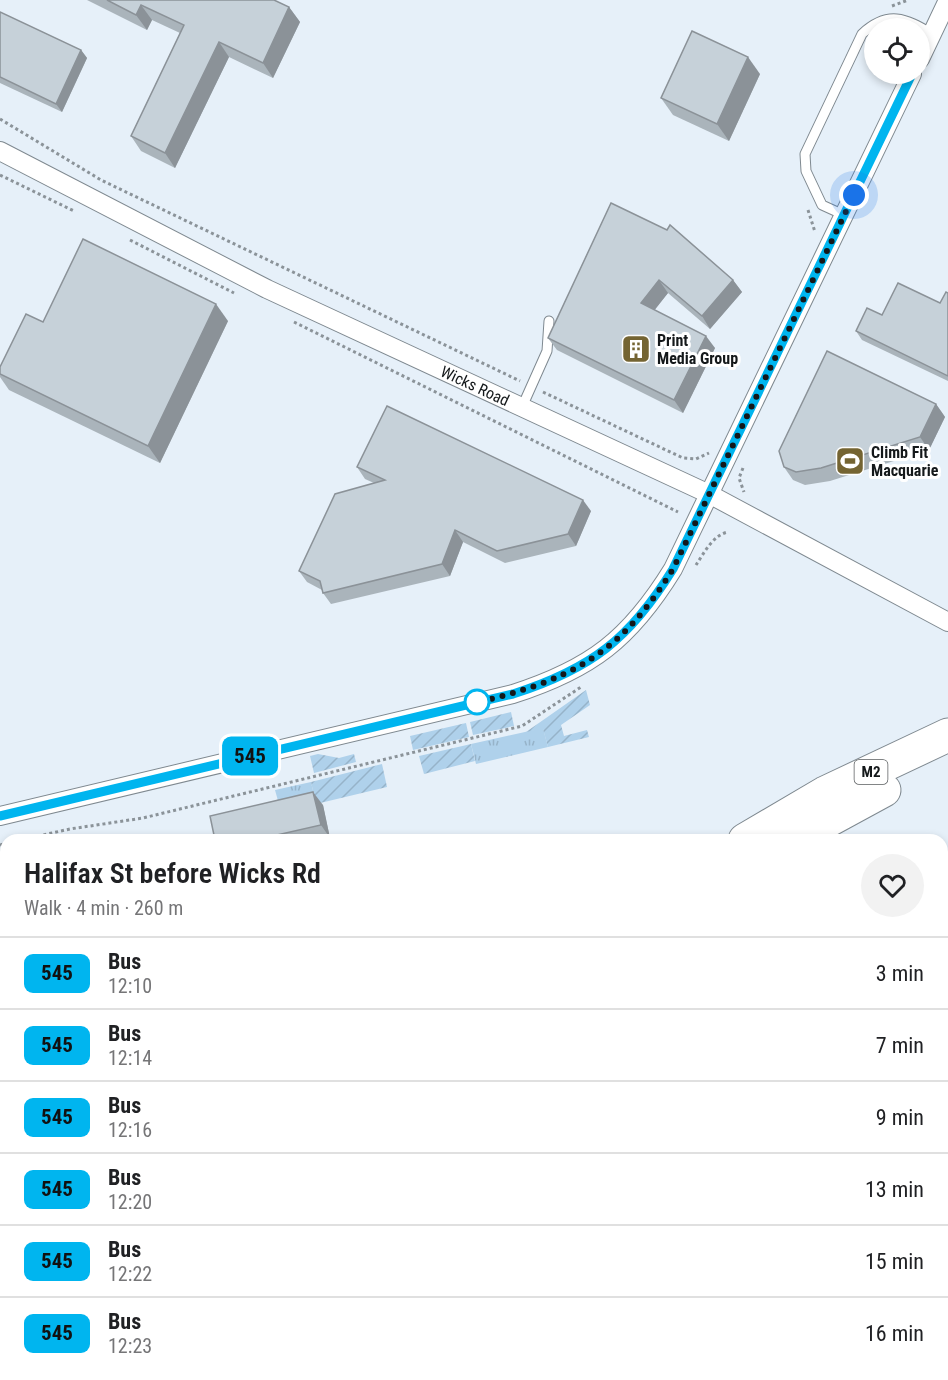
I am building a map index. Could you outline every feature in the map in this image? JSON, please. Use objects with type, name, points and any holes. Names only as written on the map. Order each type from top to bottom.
[{"type":"highway","name":"M2","points":[[794,825],[948,735]]},
{"type":"highway","name":"M2","points":[[765,834],[852,805],[948,760]]},
{"type":"highway","points":[[825,834],[852,805]]},
{"type":"highway","points":[[749,834],[794,825]]},
{"type":"street","points":[[930,38],[948,0]]},
{"type":"street","points":[[0,816],[513,694],[552,681],[588,663],[610,647],[655,599],[673,569],[907,84]]},
{"type":"street","name":"Wicks Road","points":[[0,151],[248,279],[709,494],[948,622]]},
{"type":"lane","points":[[844,215],[822,205],[806,171],[805,154],[862,34],[874,23],[901,19],[932,34]]},
{"type":"lane","points":[[522,407],[548,351],[549,321]]},
{"type":"path","points":[[890,6],[908,0]]},
{"type":"path","points":[[0,119],[101,180],[531,387],[683,458],[703,458],[710,451]]},
{"type":"path","points":[[0,175],[81,214]]},
{"type":"path","points":[[807,205],[816,234]]},
{"type":"path","points":[[126,237],[238,296]]},
{"type":"path","name":"Wicks Road","points":[[288,320],[678,512]]},
{"type":"path","points":[[743,468],[740,478],[746,494]]},
{"type":"green space","points":[[586,690],[590,705],[561,725],[564,736],[587,730],[589,737],[548,747],[543,729],[526,732]]},
{"type":"green space","points":[[511,712],[514,726],[473,735],[470,722]]},
{"type":"green space","points":[[466,723],[469,737],[413,750],[410,736]]},
{"type":"green space","points":[[543,728],[548,747],[476,764],[471,744]]},
{"type":"green space","points":[[471,744],[475,761],[424,774],[419,756]]},
{"type":"green space","points":[[318,754],[339,758],[354,754],[356,762],[314,773],[310,756]]},
{"type":"green space","points":[[382,764],[387,787],[316,804],[311,782]]},
{"type":"green space","points":[[311,782],[315,799],[280,808],[275,790]]},
{"type":"building","points":[[107,0],[274,0],[289,7],[263,63],[219,42],[165,153],[131,136],[184,25],[141,5],[136,15]]},
{"type":"building","points":[[0,12],[81,50],[56,104],[0,77]]},
{"type":"building","points":[[692,31],[748,57],[717,124],[661,98]]},
{"type":"building","points":[[611,203],[667,230],[670,225],[733,280],[702,316],[659,280],[641,303],[706,336],[674,400],[548,338]]},
{"type":"building","points":[[83,239],[216,304],[148,446],[0,374],[0,367],[26,314],[43,322]]},
{"type":"building","points":[[898,283],[940,303],[946,292],[948,293],[948,376],[856,331],[867,308],[882,315]]},
{"type":"building","points":[[827,351],[936,404],[920,437],[821,468],[796,472],[784,467],[779,451]]},
{"type":"building","points":[[387,406],[583,500],[568,534],[497,551],[455,530],[442,564],[323,593],[320,581],[299,571],[335,494],[385,480],[357,467]]},
{"type":"building","points":[[313,792],[321,825],[281,834],[214,834],[210,816]]},
{"type":"bus line","name":"545","points":[[0,816],[513,694],[552,681],[588,663],[610,647],[655,599],[673,569],[766,372],[907,84]]},
{"type":"place","name":"Print Media Group","points":[[636,349]]},
{"type":"place","name":"Climb Fit Macquarie","points":[[850,461]]},
{"type":"route","points":[[477,702],[474,703],[513,694],[552,681],[588,663],[610,647],[655,599],[673,569],[766,372],[854,195]]}]
